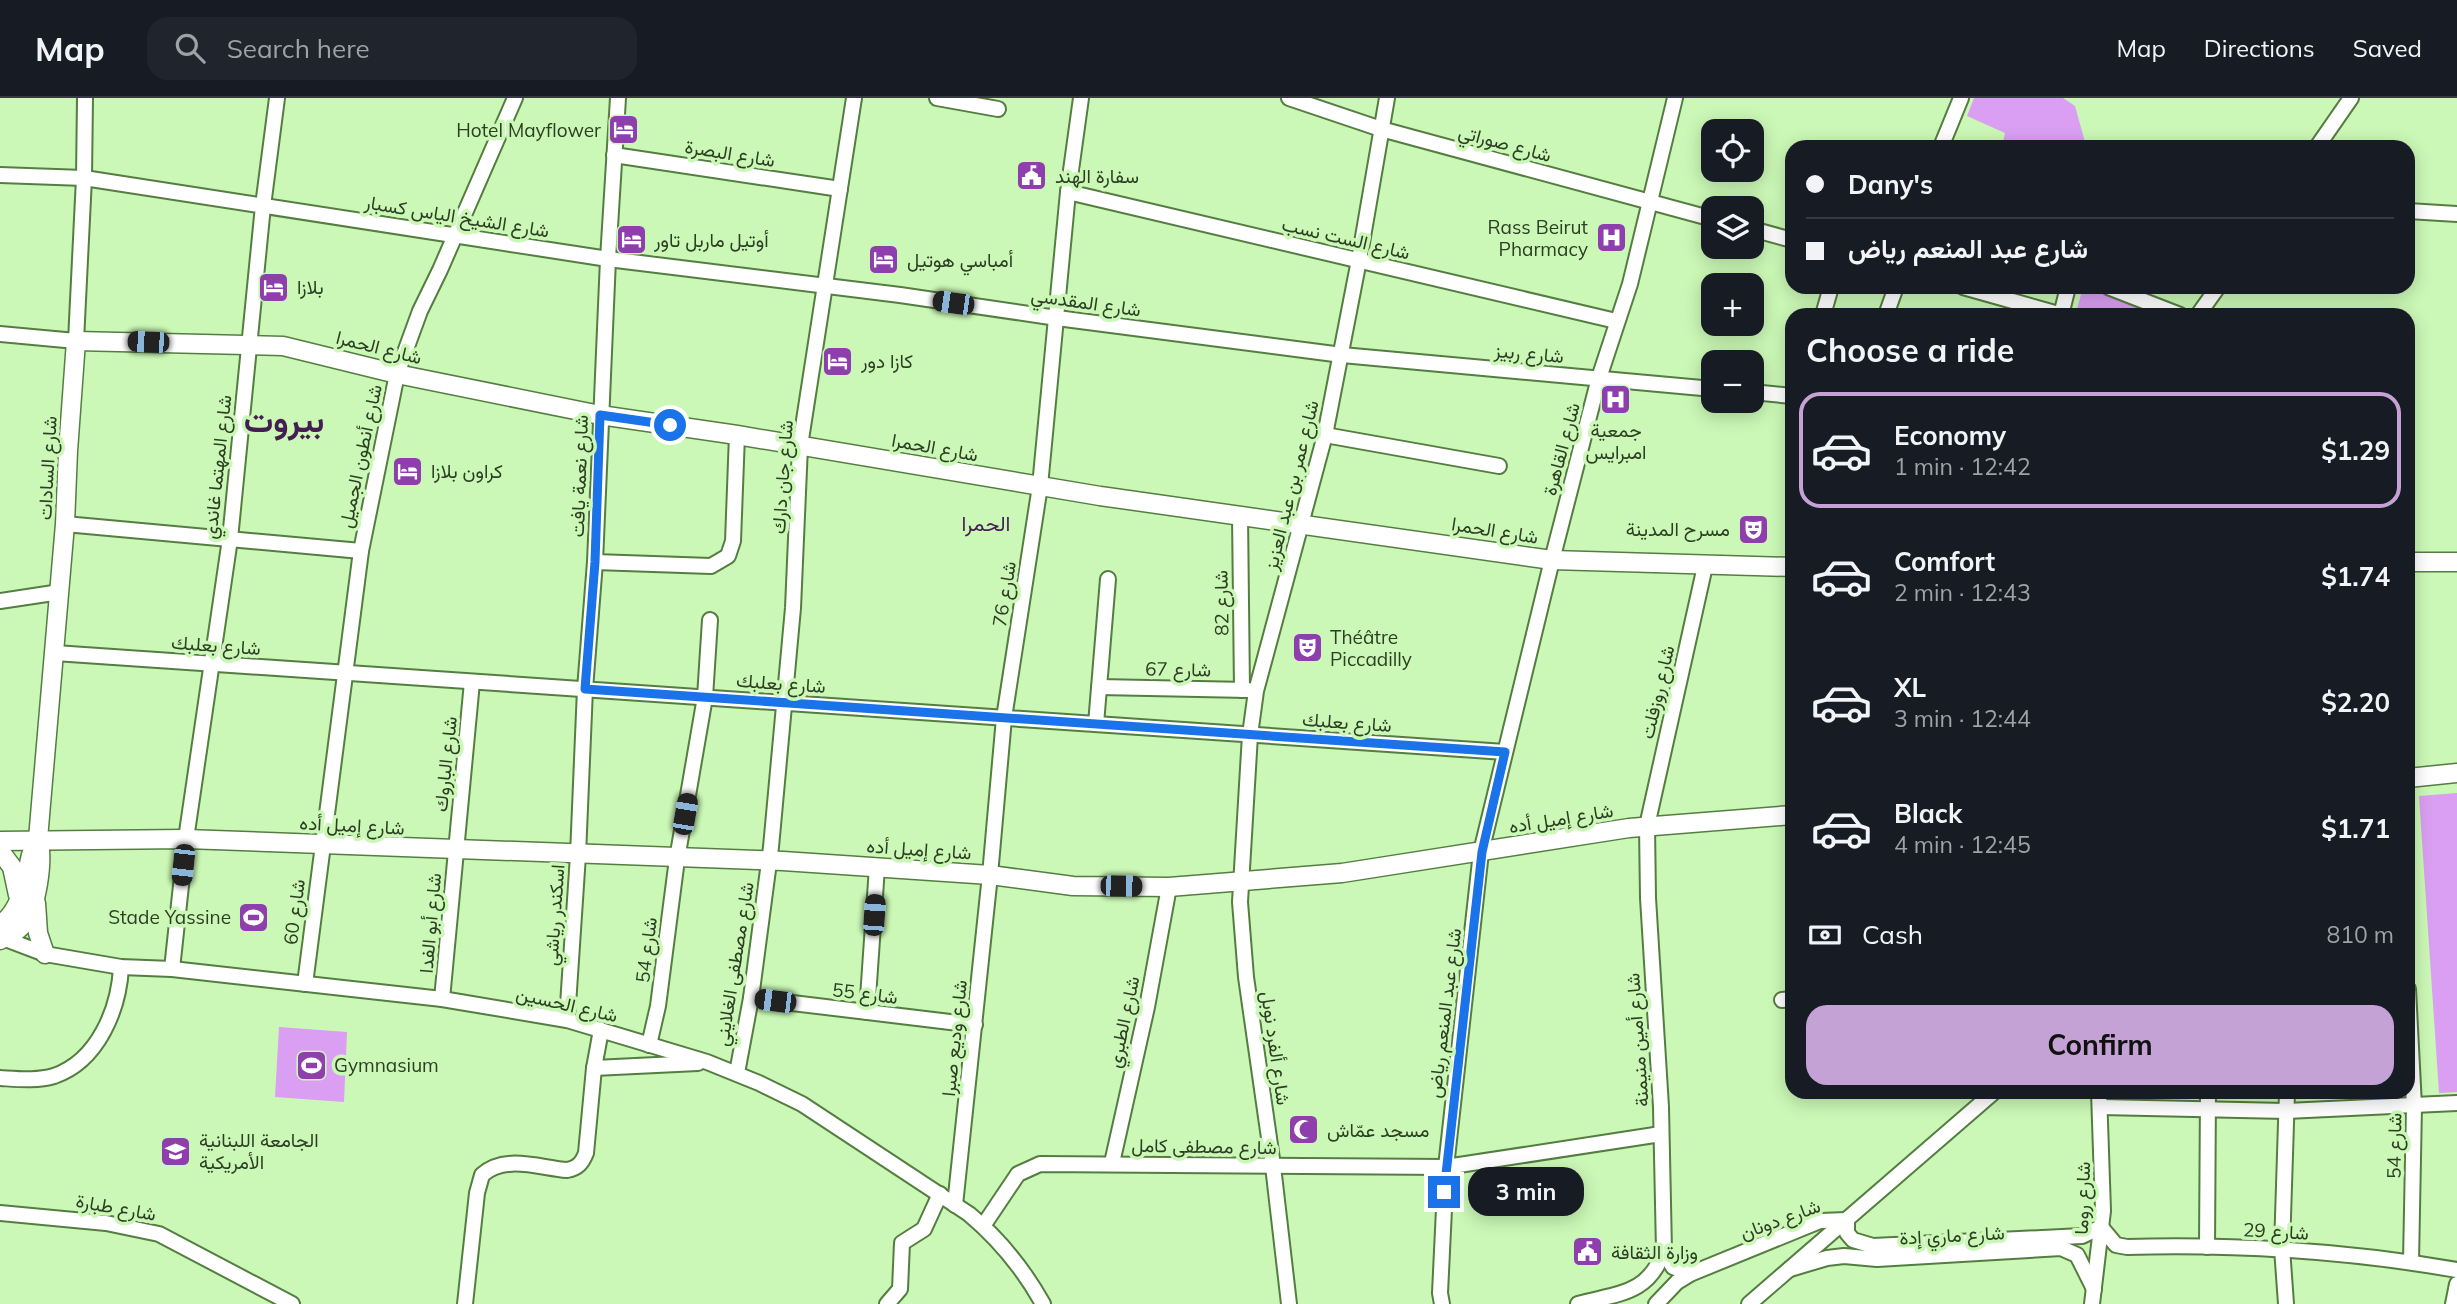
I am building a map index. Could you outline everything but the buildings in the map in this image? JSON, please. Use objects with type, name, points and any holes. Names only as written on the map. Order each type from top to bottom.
[{"type":"main road","name":"شارع الحمرا","points":[[76,341],[283,346],[397,374],[600,415],[1040,486],[1552,560],[1785,567]]},
{"type":"main road","name":"شارع السادات","points":[[38,839],[60,592],[76,341]]},
{"type":"main road","points":[[2415,562],[2457,562]]},
{"type":"main road","points":[[2415,777],[2457,773]]},
{"type":"main road","name":"شارع إميل أده","points":[[0,841],[186,839],[769,861],[990,876],[1073,886],[1169,887],[1342,873],[1647,826],[1785,816]]},
{"type":"main road","points":[[38,839],[40,848],[36,922],[40,942],[46,954]]},
{"type":"main road","points":[[1,935],[19,901],[32,849],[38,839]]},
{"type":"main road","points":[[0,851],[12,867],[19,901]]},
{"type":"main road","points":[[1,935],[25,922],[37,887]]},
{"type":"street","name":"شارع السادات","points":[[76,341],[85,98]]},
{"type":"street","name":"شارع المهتما غاندي","points":[[172,969],[186,839],[230,539],[248,344],[277,98]]},
{"type":"street","name":"شارع أنطون الجميل","points":[[322,844],[360,551],[397,374],[420,311],[515,98]]},
{"type":"street","name":"شارع نعمة يافت","points":[[578,855],[618,98]]},
{"type":"street","name":"شارع جان دارك","points":[[769,861],[793,608],[800,446],[854,98]]},
{"type":"street","points":[[937,98],[998,109]]},
{"type":"street","name":"شارع 76","points":[[990,876],[1004,718],[1040,486],[1068,191],[1081,98]]},
{"type":"street","name":"شارع صوراتي","points":[[1289,98],[1381,129],[1701,216]]},
{"type":"street","name":"شارع عمر بن عبد العزيز","points":[[1240,881],[1250,735],[1249,690],[1302,523],[1325,435],[1342,355],[1387,98]]},
{"type":"street","name":"شارع القاهرة","points":[[1482,852],[1552,560],[1616,321],[1630,284],[1675,98]]},
{"type":"street","points":[[1944,140],[1961,98]]},
{"type":"street","points":[[2322,140],[2351,98]]},
{"type":"street","name":"شارع البصرة","points":[[614,155],[840,189]]},
{"type":"street","name":"شارع الشيخ الياس كسبار","points":[[0,175],[84,178],[608,259],[825,285]]},
{"type":"street","name":"شارع الست نسب","points":[[1068,191],[1616,321]]},
{"type":"street","points":[[2415,211],[2457,214]]},
{"type":"street","points":[[1764,232],[1785,238]]},
{"type":"street","name":"شارع المقدسي","points":[[825,285],[1342,355]]},
{"type":"street","points":[[1988,294],[2037,308]]},
{"type":"street","points":[[2126,294],[2162,308]]},
{"type":"street","points":[[0,334],[76,341]]},
{"type":"street","points":[[0,343],[17,335]]},
{"type":"street","name":"شارع ربيز","points":[[1342,355],[1701,388]]},
{"type":"street","points":[[1764,393],[1785,395]]},
{"type":"street","points":[[595,562],[711,566],[728,556],[733,541],[737,435]]},
{"type":"street","points":[[1325,435],[1499,466]]},
{"type":"street","name":"شارع 82","points":[[1240,515],[1249,690]]},
{"type":"street","points":[[65,524],[360,551]]},
{"type":"street","name":"شارع روزفلت","points":[[1647,826],[1705,566]]},
{"type":"street","points":[[1096,724],[1108,579]]},
{"type":"street","points":[[0,601],[60,592]]},
{"type":"street","name":"شارع 54","points":[[649,1045],[658,1006],[677,859],[705,697],[710,620]]},
{"type":"street","name":"شارع بعلبك","points":[[55,653],[1505,752]]},
{"type":"street","name":"شارع الباروك","points":[[455,851],[472,681]]},
{"type":"street","name":"شارع 67","points":[[1099,687],[1249,690]]},
{"type":"street","name":"شارع أمين منيمنة","points":[[1637,1288],[1654,1272],[1664,1251],[1661,1107],[1648,898],[1647,826]]},
{"type":"street","name":"شارع 60","points":[[305,984],[322,844]]},
{"type":"street","name":"شارع أبو الفدا","points":[[443,999],[455,851]]},
{"type":"street","name":"شارع عبد المنعم رياض","points":[[1442,1304],[1446,1167],[1482,852]]},
{"type":"street","name":"اسكندر رياشي","points":[[566,1020],[578,855]]},
{"type":"street","name":"شارع مصطفى الغلايني","points":[[737,1073],[751,998],[769,861]]},
{"type":"street","points":[[867,1012],[877,867]]},
{"type":"street","name":"شارع وديع صبرا","points":[[955,1205],[990,876]]},
{"type":"street","name":"شارع ألفرد نوبل","points":[[1240,881],[1246,977],[1273,1166],[1289,1304]]},
{"type":"street","name":"شارع الطبري","points":[[1112,1163],[1147,1007],[1169,887]]},
{"type":"street","name":"شارع الحسين","points":[[1,935],[46,954],[121,967],[172,969],[443,999],[566,1020],[707,1062],[737,1073],[810,1108],[940,1194],[983,1226],[1029,1279],[1043,1304]]},
{"type":"street","points":[[0,1078],[38,1079],[53,1076],[81,1059],[99,1040],[110,1019],[120,985],[121,967]]},
{"type":"street","name":"شارع 55","points":[[751,998],[975,1025]]},
{"type":"street","points":[[465,1304],[477,1193],[482,1175],[506,1164],[567,1170],[578,1166],[586,1153],[594,1068],[601,1030]]},
{"type":"street","points":[[594,1068],[707,1062]]},
{"type":"street","points":[[1847,1220],[1986,1099]]},
{"type":"street","points":[[2100,1099],[2286,1111],[2457,1103]]},
{"type":"street","name":"شارع روما","points":[[2092,1304],[2101,1227],[2100,1099]]},
{"type":"street","points":[[2207,1247],[2208,1099]]},
{"type":"street","points":[[2286,1304],[2282,1248],[2287,1099]]},
{"type":"street","name":"شارع 54","points":[[2411,1262],[2414,1099]]},
{"type":"street","name":"شارع مصطفى كامل","points":[[983,1226],[1012,1181],[1026,1169],[1054,1163],[1446,1167],[1661,1134]]},
{"type":"street","points":[[887,1304],[900,1289],[902,1243],[924,1229],[940,1194]]},
{"type":"street","name":"شارع طبارة","points":[[0,1213],[106,1223],[159,1234],[292,1304]]},
{"type":"street","name":"شارع ماري إدة","points":[[1847,1220],[1847,1233],[1853,1240],[1873,1246],[2082,1236],[2101,1227]]},
{"type":"street","name":"شارع دونان","points":[[1749,1304],[1847,1220]]},
{"type":"street","name":"شارع دونان","points":[[1656,1304],[1671,1287],[1690,1274],[1820,1221],[1847,1220]]},
{"type":"street","name":"شارع 29","points":[[2101,1227],[2113,1242],[2120,1246],[2282,1248],[2411,1262],[2457,1270]]},
{"type":"street","name":"شارع ماري إدة","points":[[1790,1269],[1844,1256],[1877,1259],[2062,1248],[2077,1255],[2095,1289]]},
{"type":"street","points":[[1664,1251],[1673,1267],[1690,1274]]},
{"type":"street","points":[[2453,1304],[2457,1284]]},
{"type":"street","points":[[1578,1304],[1637,1288],[1650,1293],[1656,1304]]},
{"type":"shaded area","points":[[1974,98],[2063,98],[2075,106],[2084,140],[2004,140],[2005,133],[1967,116]]},
{"type":"shaded area","points":[[2081,294],[2107,294],[2140,308],[2077,308]]},
{"type":"shaded area","points":[[2457,793],[2457,1092],[2439,1093],[2419,796]]},
{"type":"shaded area","name":"Gymnasium","points":[[279,1027],[347,1032],[344,1102],[275,1097]]},
{"type":"place","name":"Hotel Mayflower","points":[[624,130]]},
{"type":"place","name":"سفارة الهند","points":[[1032,176]]},
{"type":"place","name":"Rass Beirut Pharmacy","points":[[1611,238]]},
{"type":"place","name":"أوتيل ماربل تاور","points":[[631,240]]},
{"type":"place","name":"أمباسي هوتيل","points":[[884,260]]},
{"type":"place","name":"بلازا","points":[[274,287]]},
{"type":"place","name":"كازا دور","points":[[838,361]]},
{"type":"place","name":"جمعية امبرايس","points":[[1616,399]]},
{"type":"place","name":"كراون بلازا","points":[[408,471]]},
{"type":"place","name":"مسرح المدينة","points":[[1753,529]]},
{"type":"place","name":"Théâtre Piccadilly","points":[[1307,648]]},
{"type":"place","name":"Stade Yassine","points":[[254,917]]},
{"type":"place","name":"Gymnasium","points":[[311,1065]]},
{"type":"place","name":"مسجد عمّاش","points":[[1304,1130]]},
{"type":"place","name":"الجامعة اللبنانية الأمريكية","points":[[176,1151]]},
{"type":"place","name":"وزارة الثقافة","points":[[1588,1252]]},
{"type":"district","name":"بيروت","points":[[284,420]]},
{"type":"district","name":"الحمرا","points":[[986,524]]},
{"type":"route","points":[[670,425],[600,415],[595,562],[585,689],[1505,752],[1482,852],[1444,1192]]}]
